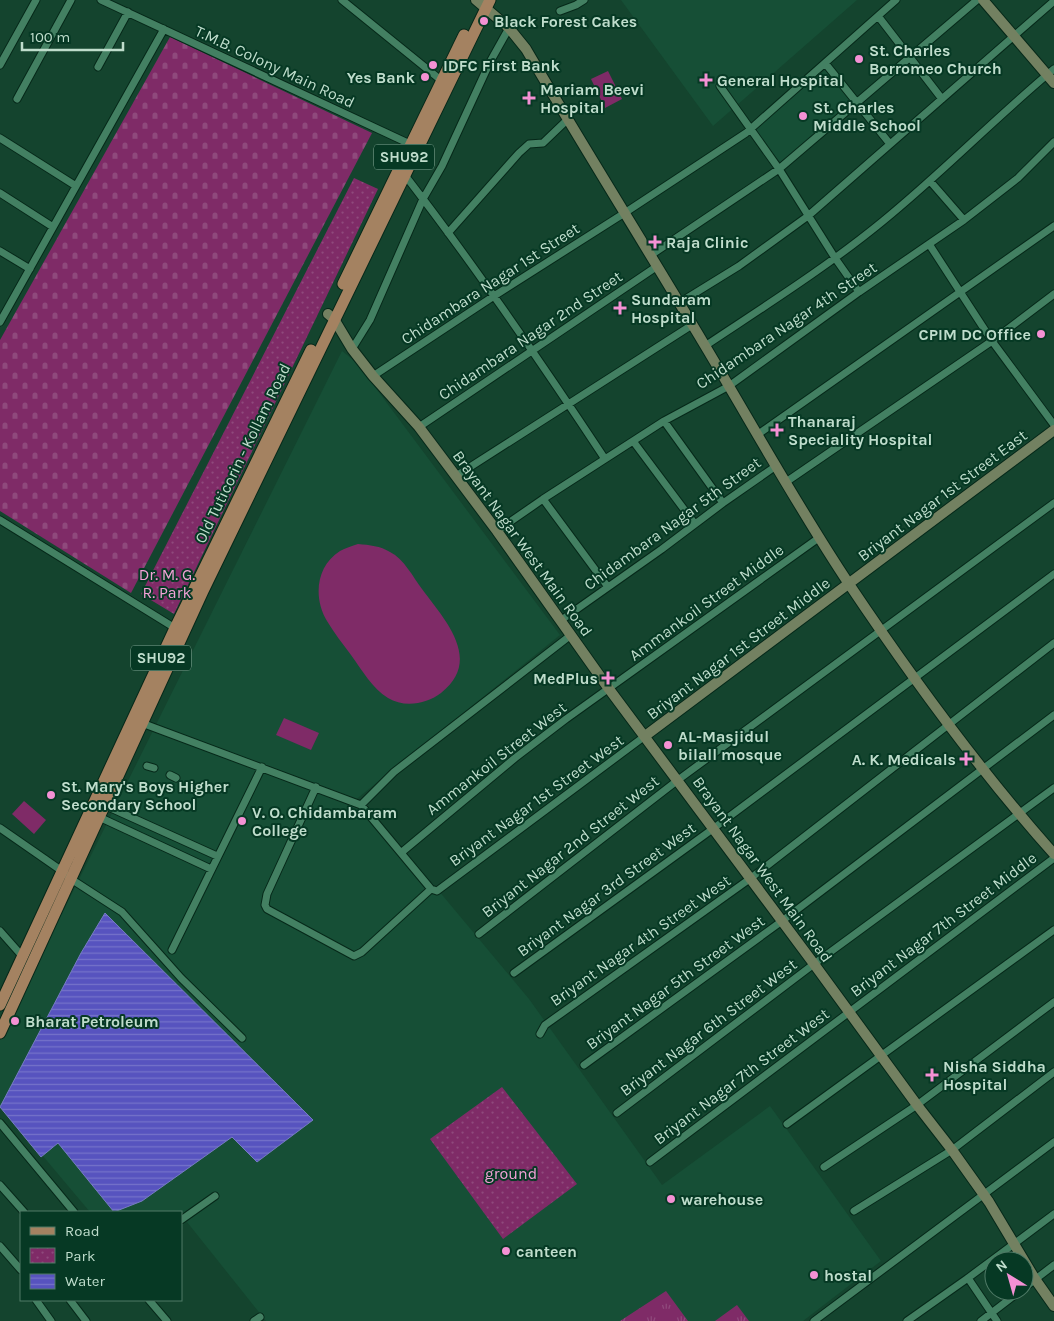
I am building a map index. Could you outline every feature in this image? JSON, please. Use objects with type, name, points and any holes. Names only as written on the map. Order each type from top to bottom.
[{"type":"main road","name":"Old Tuticorin - Kollam Road","points":[[0,1005],[22,957],[67,875],[138,721],[175,628],[331,317],[402,172],[410,144],[482,3]]},
{"type":"main road","points":[[402,172],[482,3]]},
{"type":"main road","points":[[0,1033],[67,875],[104,805],[138,721],[203,591],[331,317]]},
{"type":"street","points":[[0,65],[36,0]]},
{"type":"street","points":[[16,99],[72,0]]},
{"type":"street","name":"T.M.B. Colony Main Road","points":[[101,0],[410,144]]},
{"type":"street","points":[[342,0],[442,81]]},
{"type":"street","points":[[465,0],[482,3],[508,28],[526,49],[757,435],[849,583],[914,678],[1018,814],[1054,856]]},
{"type":"street","points":[[560,11],[584,0]]},
{"type":"street","name":"Chidambara Nagar 1st Street","points":[[373,376],[494,296],[624,214],[751,129],[896,0]]},
{"type":"street","points":[[651,255],[779,169],[977,0]]},
{"type":"street","points":[[982,0],[1050,72],[1054,84]]},
{"type":"street","points":[[679,303],[739,266],[808,216],[1054,1]]},
{"type":"street","points":[[98,67],[128,12]]},
{"type":"street","points":[[878,16],[942,99]]},
{"type":"street","points":[[352,350],[370,320],[423,199],[442,166],[490,62],[508,28]]},
{"type":"street","points":[[0,322],[3,311],[30,269],[164,29]]},
{"type":"street","points":[[825,63],[890,144]]},
{"type":"street","points":[[705,346],[835,258],[881,222],[930,181],[1050,72]]},
{"type":"street","points":[[720,86],[779,169],[835,258],[860,292]]},
{"type":"street","points":[[448,233],[519,152],[529,144],[543,143],[567,120]]},
{"type":"street","points":[[0,138],[76,186]]},
{"type":"street","name":"Chidambara Nagar 4th Street","points":[[497,531],[664,421],[728,386],[964,220],[1018,178],[1054,142]]},
{"type":"street","points":[[402,172],[494,296],[605,459]]},
{"type":"street","points":[[930,181],[964,220]]},
{"type":"street","points":[[0,193],[53,227]]},
{"type":"street","points":[[757,435],[1054,226]]},
{"type":"street","points":[[929,244],[992,341],[1054,425]]},
{"type":"street","points":[[0,251],[30,269]]},
{"type":"street","name":"Chidambara Nagar 2nd Street","points":[[419,427],[656,267]]},
{"type":"street","points":[[786,482],[992,341],[1054,294]]},
{"type":"street","name":"Brayant Nagar West Main Road","points":[[331,317],[352,350],[419,427],[456,476],[609,689],[952,1150],[983,1194],[1035,1279],[1054,1306]]},
{"type":"street","points":[[456,476],[692,325]]},
{"type":"street","points":[[664,421],[723,503]]},
{"type":"street","name":"Briyant Nagar 1st Street East","points":[[849,583],[1054,430]]},
{"type":"street","points":[[633,441],[695,524]]},
{"type":"street","name":"Chidambara Nagar 5th Street","points":[[560,621],[776,466]]},
{"type":"street","points":[[543,499],[608,587]]},
{"type":"street","name":"Briyant Nagar 2nd Street West","points":[[479,934],[678,780],[1054,503]]},
{"type":"street","points":[[0,520],[175,628]]},
{"type":"street","name":"Ammankoil Street Middle","points":[[609,689],[820,537]]},
{"type":"street","name":"Briyant Nagar 3rd Street West","points":[[514,973],[714,828],[1054,574]]},
{"type":"street","name":"Briyant Nagar 1st Street Middle","points":[[645,736],[849,583]]},
{"type":"street","points":[[361,805],[394,772],[571,635]]},
{"type":"street","name":"Briyant Nagar 4th Street West","points":[[540,1034],[545,1024],[751,878],[1054,643]]},
{"type":"street","name":"Ammankoil Street West","points":[[402,852],[515,758],[609,689]]},
{"type":"street","name":"Briyant Nagar 5th Street West","points":[[584,1065],[782,921],[1054,715]]},
{"type":"street","points":[[138,721],[316,787],[361,805],[431,889],[362,952],[354,956],[267,909],[265,905],[267,894],[316,787]]},
{"type":"street","name":"Briyant Nagar 1st Street West","points":[[431,889],[437,891],[645,736]]},
{"type":"street","points":[[172,950],[262,767]]},
{"type":"street","name":"Briyant Nagar 6th Street West","points":[[617,1113],[814,964],[1054,788]]},
{"type":"street","points":[[104,805],[217,856]]},
{"type":"street","points":[[98,817],[211,869]]},
{"type":"street","points":[[0,828],[122,912],[181,978],[242,1038]]},
{"type":"street","name":"Briyant Nagar 7th Street Middle","points":[[849,1012],[1054,856]]},
{"type":"street","points":[[787,1124],[882,1057],[1054,930]]},
{"type":"street","points":[[0,931],[22,957]]},
{"type":"street","points":[[824,1167],[917,1105],[1054,1002]]},
{"type":"street","name":"Briyant Nagar 7th Street West","points":[[650,1162],[849,1012]]},
{"type":"street","points":[[854,1211],[952,1150],[1054,1072]]},
{"type":"street","points":[[0,1123],[73,1211]]},
{"type":"street","points":[[814,1321],[1054,1142]]},
{"type":"street","points":[[0,1185],[23,1211]]},
{"type":"street","points":[[182,1219],[215,1196]]},
{"type":"street","points":[[907,1321],[1054,1214]]},
{"type":"street","points":[[0,1246],[20,1272]]},
{"type":"street","points":[[1035,1279],[1054,1265]]},
{"type":"street","points":[[968,1278],[997,1321]]},
{"type":"street","points":[[37,1301],[51,1321]]},
{"type":"street","points":[[71,1301],[86,1321]]},
{"type":"street","points":[[150,1301],[167,1321]]},
{"type":"street","points":[[981,1321],[1007,1301]]},
{"type":"shaded area","points":[[621,0],[857,0],[713,126]]},
{"type":"shaded area","name":"St. Charles Middle School","points":[[825,70],[853,103],[781,163],[753,130]]},
{"type":"shaded area","name":"V. O. Chidambaram College","points":[[342,351],[357,363],[560,635],[354,801],[398,842],[529,999],[662,1185],[770,1106],[881,1261],[803,1321],[266,1321],[187,1222],[182,1225],[182,1211],[89,1211],[0,1105],[0,1038]]},
{"type":"green space","points":[[170,37],[372,133],[131,593],[0,511],[0,340]]},
{"type":"green space","points":[[608,71],[622,99],[605,108],[591,79]]},
{"type":"green space","name":"Dr. M. G. R. Park","points":[[354,178],[378,189],[174,614],[141,594]]},
{"type":"green space","points":[[358,544],[382,548],[400,559],[441,614],[456,640],[460,654],[459,667],[453,680],[441,693],[429,700],[408,704],[394,701],[382,694],[363,673],[327,621],[320,602],[319,593],[319,583],[322,574],[332,557],[346,548]]},
{"type":"green space","points":[[284,718],[319,733],[311,750],[276,735]]},
{"type":"green space","points":[[24,801],[46,820],[34,834],[12,814]]},
{"type":"green space","name":"ground","points":[[502,1087],[577,1184],[503,1239],[430,1139]]},
{"type":"green space","points":[[666,1291],[688,1321],[620,1321]]},
{"type":"green space","points":[[737,1305],[749,1321],[715,1321]]},
{"type":"water","points":[[105,913],[313,1120],[257,1162],[232,1137],[142,1201],[113,1211],[58,1143],[41,1157],[0,1107],[81,953]]},
{"type":"place","name":"Black Forest Cakes","points":[[484,21]]},
{"type":"place","name":"St. Charles Borromeo Church","points":[[859,59]]},
{"type":"place","name":"IDFC First Bank","points":[[433,65]]},
{"type":"place","name":"Yes Bank","points":[[425,77]]},
{"type":"place","name":"General Hospital","points":[[706,80]]},
{"type":"place","name":"Mariam Beevi Hospital","points":[[529,98]]},
{"type":"place","name":"St. Charles Middle School","points":[[803,116]]},
{"type":"place","name":"Raja Clinic","points":[[655,242]]},
{"type":"place","name":"Sundaram Hospital","points":[[620,308]]},
{"type":"place","name":"CPIM DC Office","points":[[1041,334]]},
{"type":"place","name":"Thanaraj Speciality Hospital","points":[[777,430]]},
{"type":"place","name":"MedPlus","points":[[608,678]]},
{"type":"place","name":"AL-Masjidul bilall mosque","points":[[668,745]]},
{"type":"place","name":"A. K. Medicals","points":[[966,759]]},
{"type":"place","name":"St. Mary's Boys Higher Secondary School","points":[[51,795]]},
{"type":"place","name":"V. O. Chidambaram College","points":[[242,821]]},
{"type":"place","name":"Bharat Petroleum","points":[[15,1021]]},
{"type":"place","name":"Nisha Siddha Hospital","points":[[932,1075]]},
{"type":"place","name":"warehouse","points":[[671,1199]]},
{"type":"place","name":"canteen","points":[[506,1251]]},
{"type":"place","name":"hostal","points":[[814,1275]]}]
